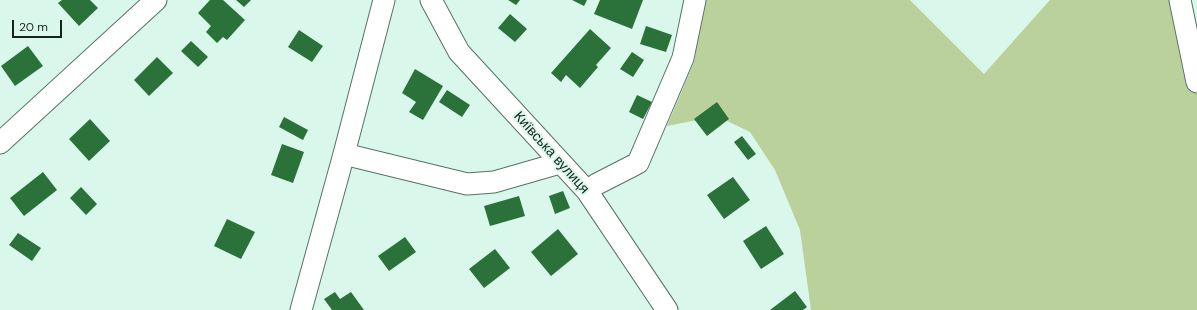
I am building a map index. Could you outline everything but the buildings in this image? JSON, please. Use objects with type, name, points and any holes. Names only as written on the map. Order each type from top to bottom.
[{"type":"street","points":[[0,143],[156,0]]},
{"type":"street","points":[[301,310],[384,0]]},
{"type":"street","name":"Київська вулиця","points":[[431,0],[459,52],[587,191],[666,310]]},
{"type":"street","points":[[587,191],[597,184],[638,163],[683,58],[695,0]]},
{"type":"street","points":[[1180,0],[1197,82]]},
{"type":"street","points":[[344,154],[467,184],[494,182],[560,162]]},
{"type":"green space","points":[[704,0],[910,0],[984,74],[1050,0],[1180,0],[1197,82],[1197,310],[811,310],[800,230],[775,170],[750,132],[717,116],[667,126],[694,62]]}]
